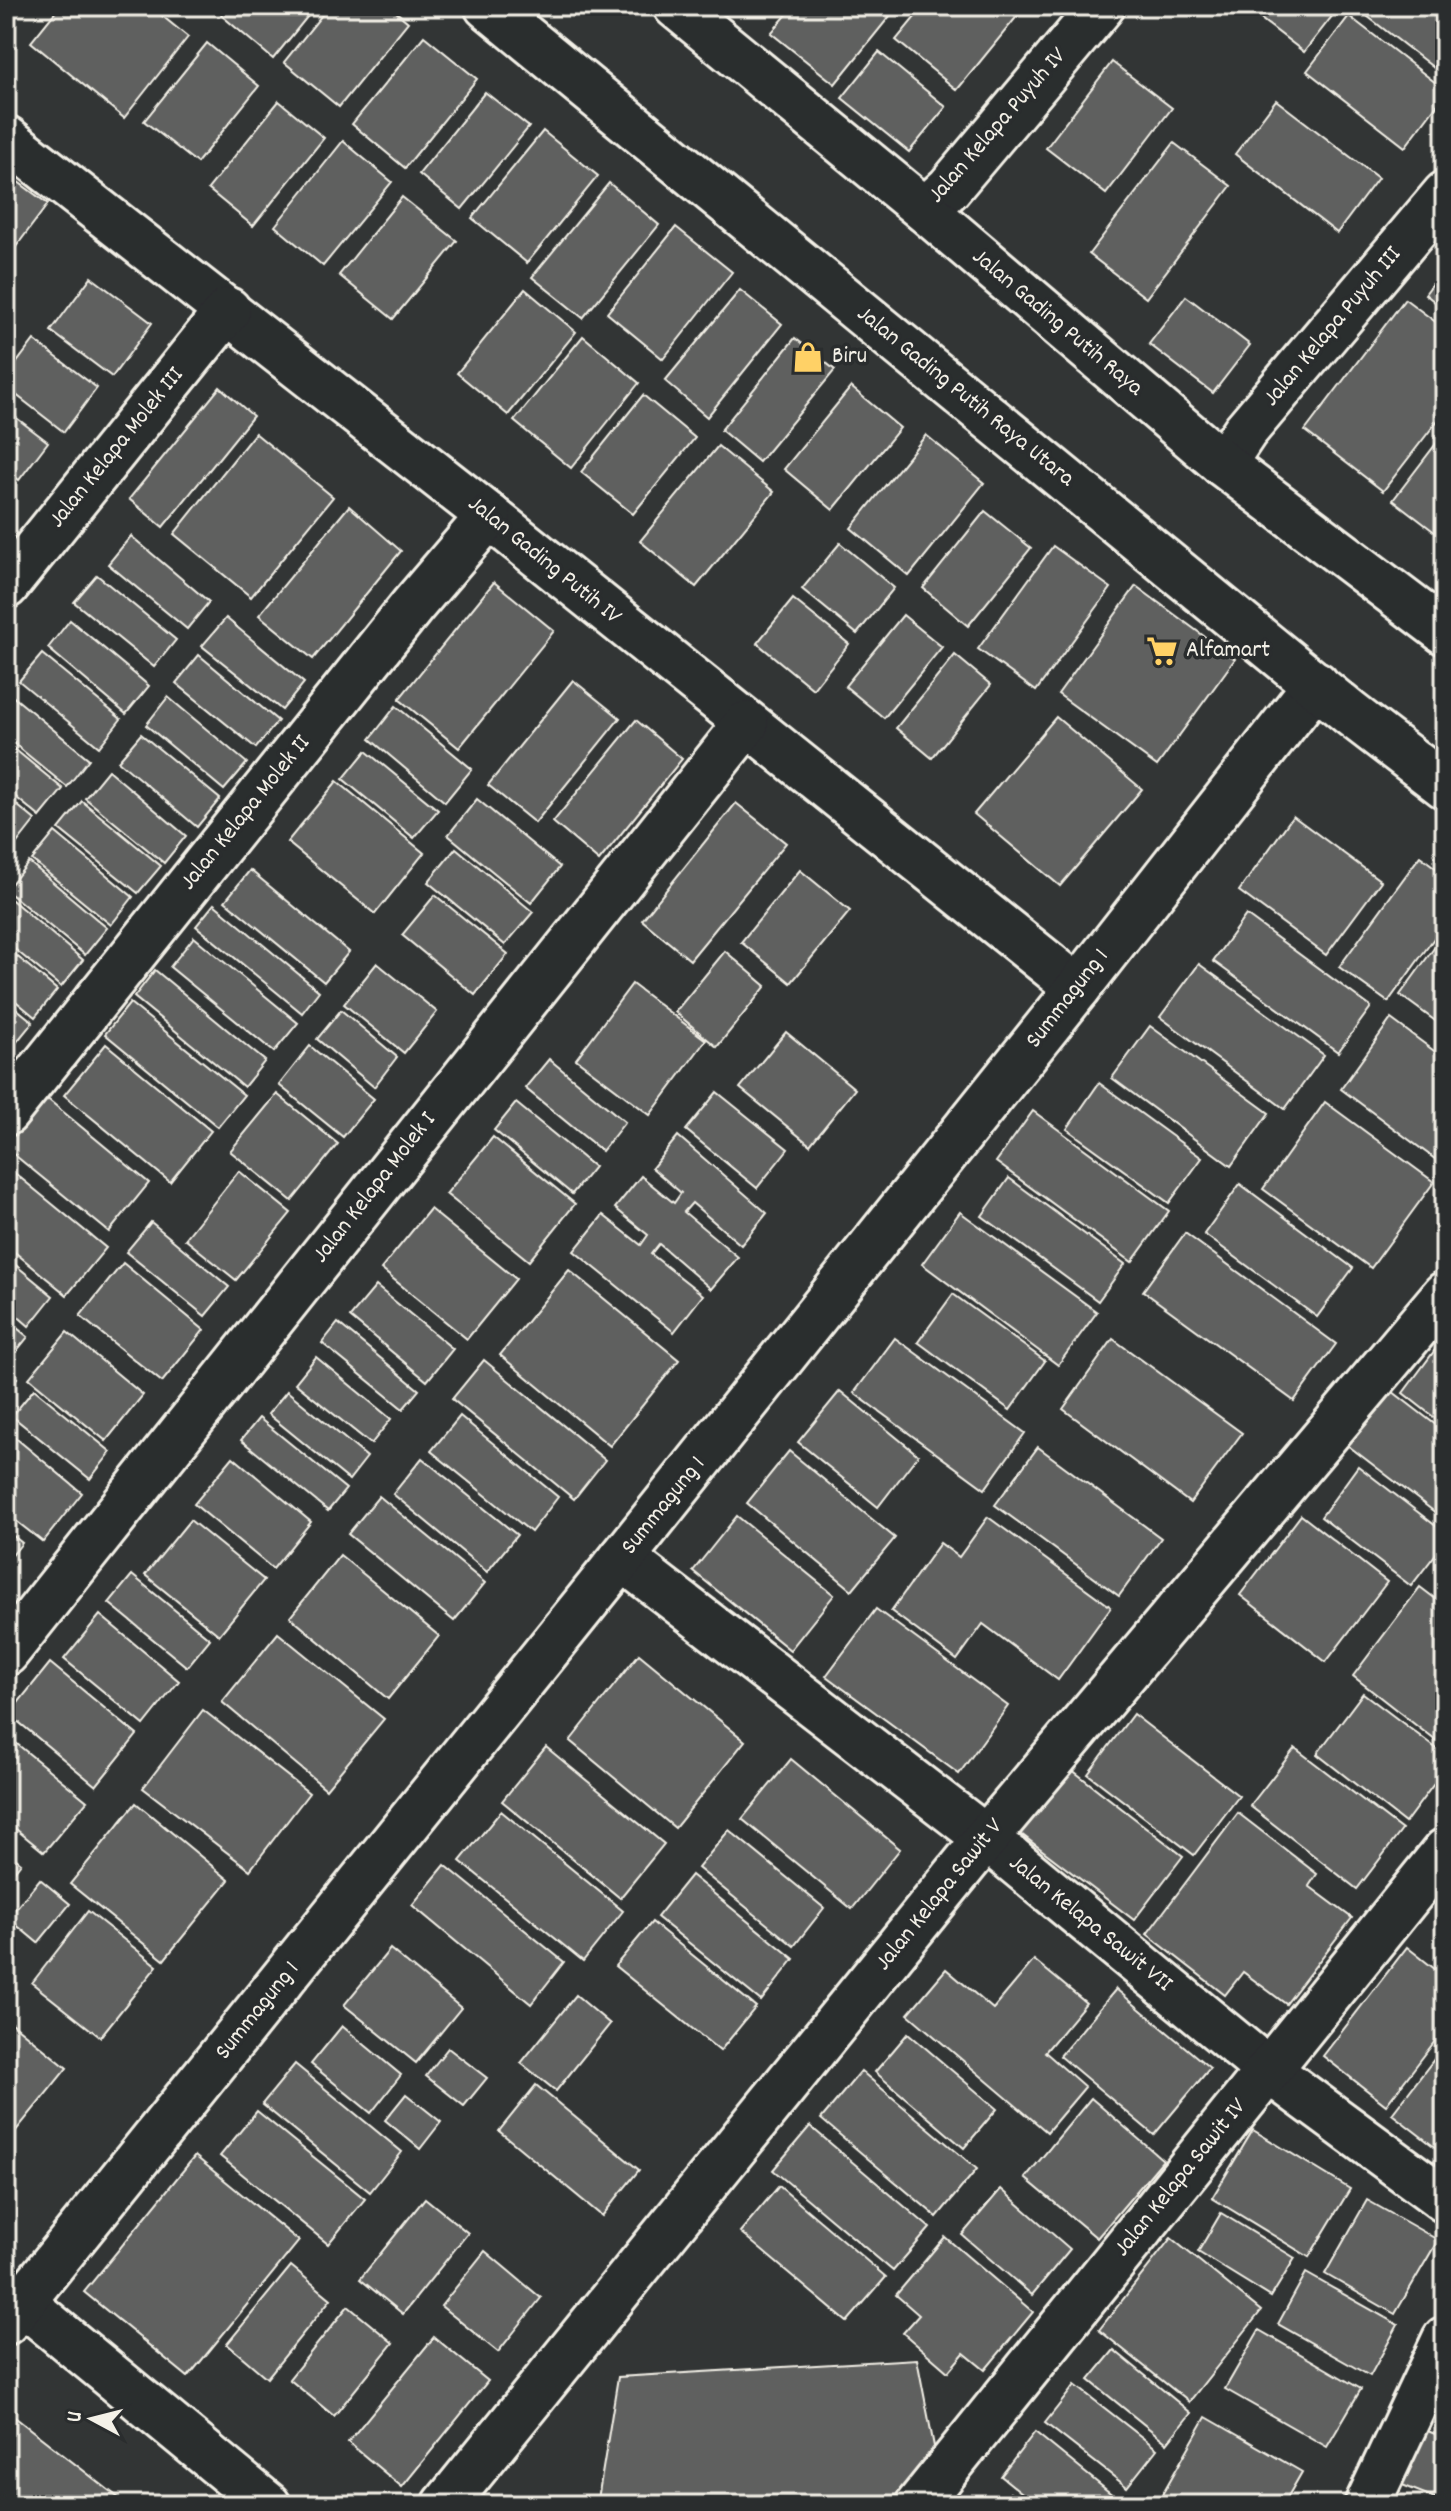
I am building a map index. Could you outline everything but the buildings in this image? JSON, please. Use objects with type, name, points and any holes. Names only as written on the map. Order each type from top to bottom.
[{"type":"street","name":"Jalan Gading Putih Raya Utara","points":[[487,6],[1351,714],[1445,786]]},
{"type":"street","name":"Jalan Gading Putih Raya","points":[[676,6],[925,210],[1223,464],[1445,632]]},
{"type":"street","name":"Jalan Kelapa Puyuh IV","points":[[925,210],[949,188],[1102,6]]},
{"type":"street","name":"Jalan Gading Putih IV","points":[[6,138],[489,516],[1078,988]]},
{"type":"street","name":"Jalan Kelapa Puyuh III","points":[[1223,464],[1245,431],[1445,194]]},
{"type":"street","name":"Jalan Kelapa Molek III","points":[[6,586],[228,310]]},
{"type":"street","name":"Jalan Kelapa Molek II","points":[[6,1113],[413,605],[489,516]]},
{"type":"street","name":"Summagung 1","points":[[11,2305],[622,1558],[1078,988],[1316,684]]},
{"type":"street","name":"Jalan Kelapa Molek I","points":[[6,1653],[746,724]]},
{"type":"street","name":"Jalan Kelapa Sawit V","points":[[445,2505],[986,1838],[1445,1294]]},
{"type":"street","name":"Jalan Kelapa Sawit VII","points":[[622,1558],[986,1838],[1268,2070],[1445,2200]]},
{"type":"street","name":"Jalan Kelapa Sawit IV","points":[[918,2505],[1445,1851]]},
{"type":"street","points":[[11,2305],[268,2505]]},
{"type":"street","points":[[1367,2505],[1445,2339]]},
{"type":"place","name":"Biru","points":[[808,357]]},
{"type":"place","name":"Alfamart","points":[[1162,651]]}]
